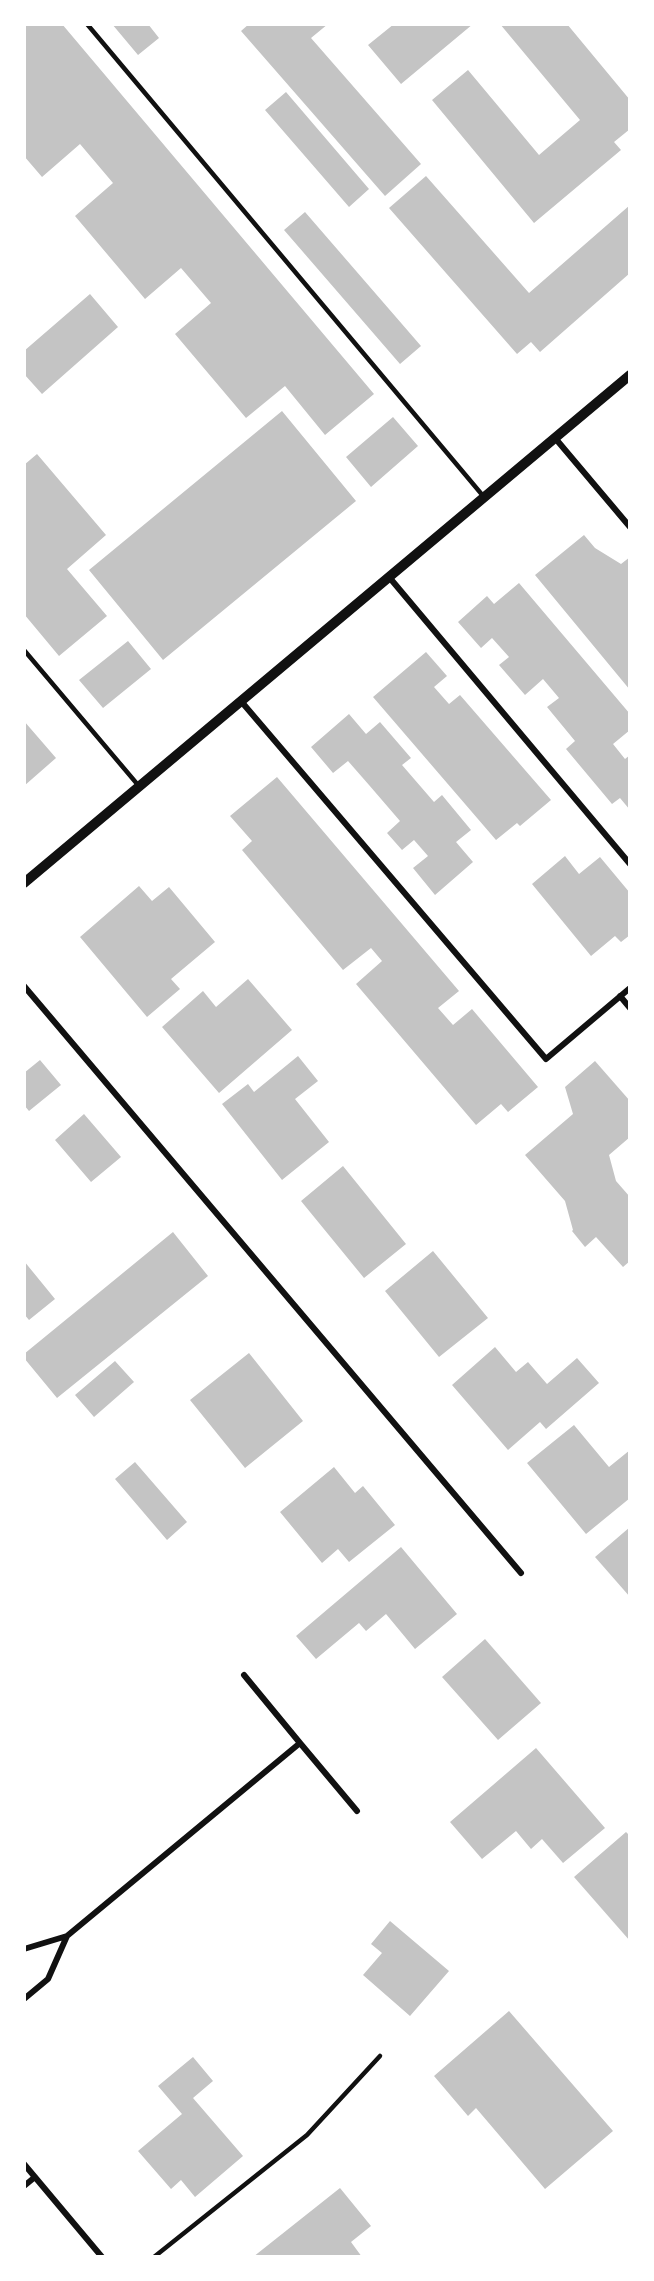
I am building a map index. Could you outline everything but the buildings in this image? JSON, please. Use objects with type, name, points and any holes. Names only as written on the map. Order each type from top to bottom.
[{"type":"street","points":[[24,883],[630,375]]},
{"type":"street","points":[[555,438],[630,527]]},
{"type":"street","points":[[388,576],[630,864]]},
{"type":"street","points":[[240,700],[546,1059],[630,988]]},
{"type":"street","points":[[24,986],[521,1573]]},
{"type":"street","points":[[620,996],[630,1008]]},
{"type":"street","points":[[244,1675],[357,1811]]},
{"type":"street","points":[[24,1949],[67,1936],[300,1743]]},
{"type":"street","points":[[24,1998],[48,1979],[67,1936]]},
{"type":"street","points":[[24,2164],[102,2257]]},
{"type":"street","points":[[24,2186],[35,2177]]},
{"type":"lane","points":[[87,24],[484,497]]},
{"type":"lane","points":[[24,650],[139,786]]},
{"type":"lane","points":[[154,2257],[307,2135],[380,2056]]}]
